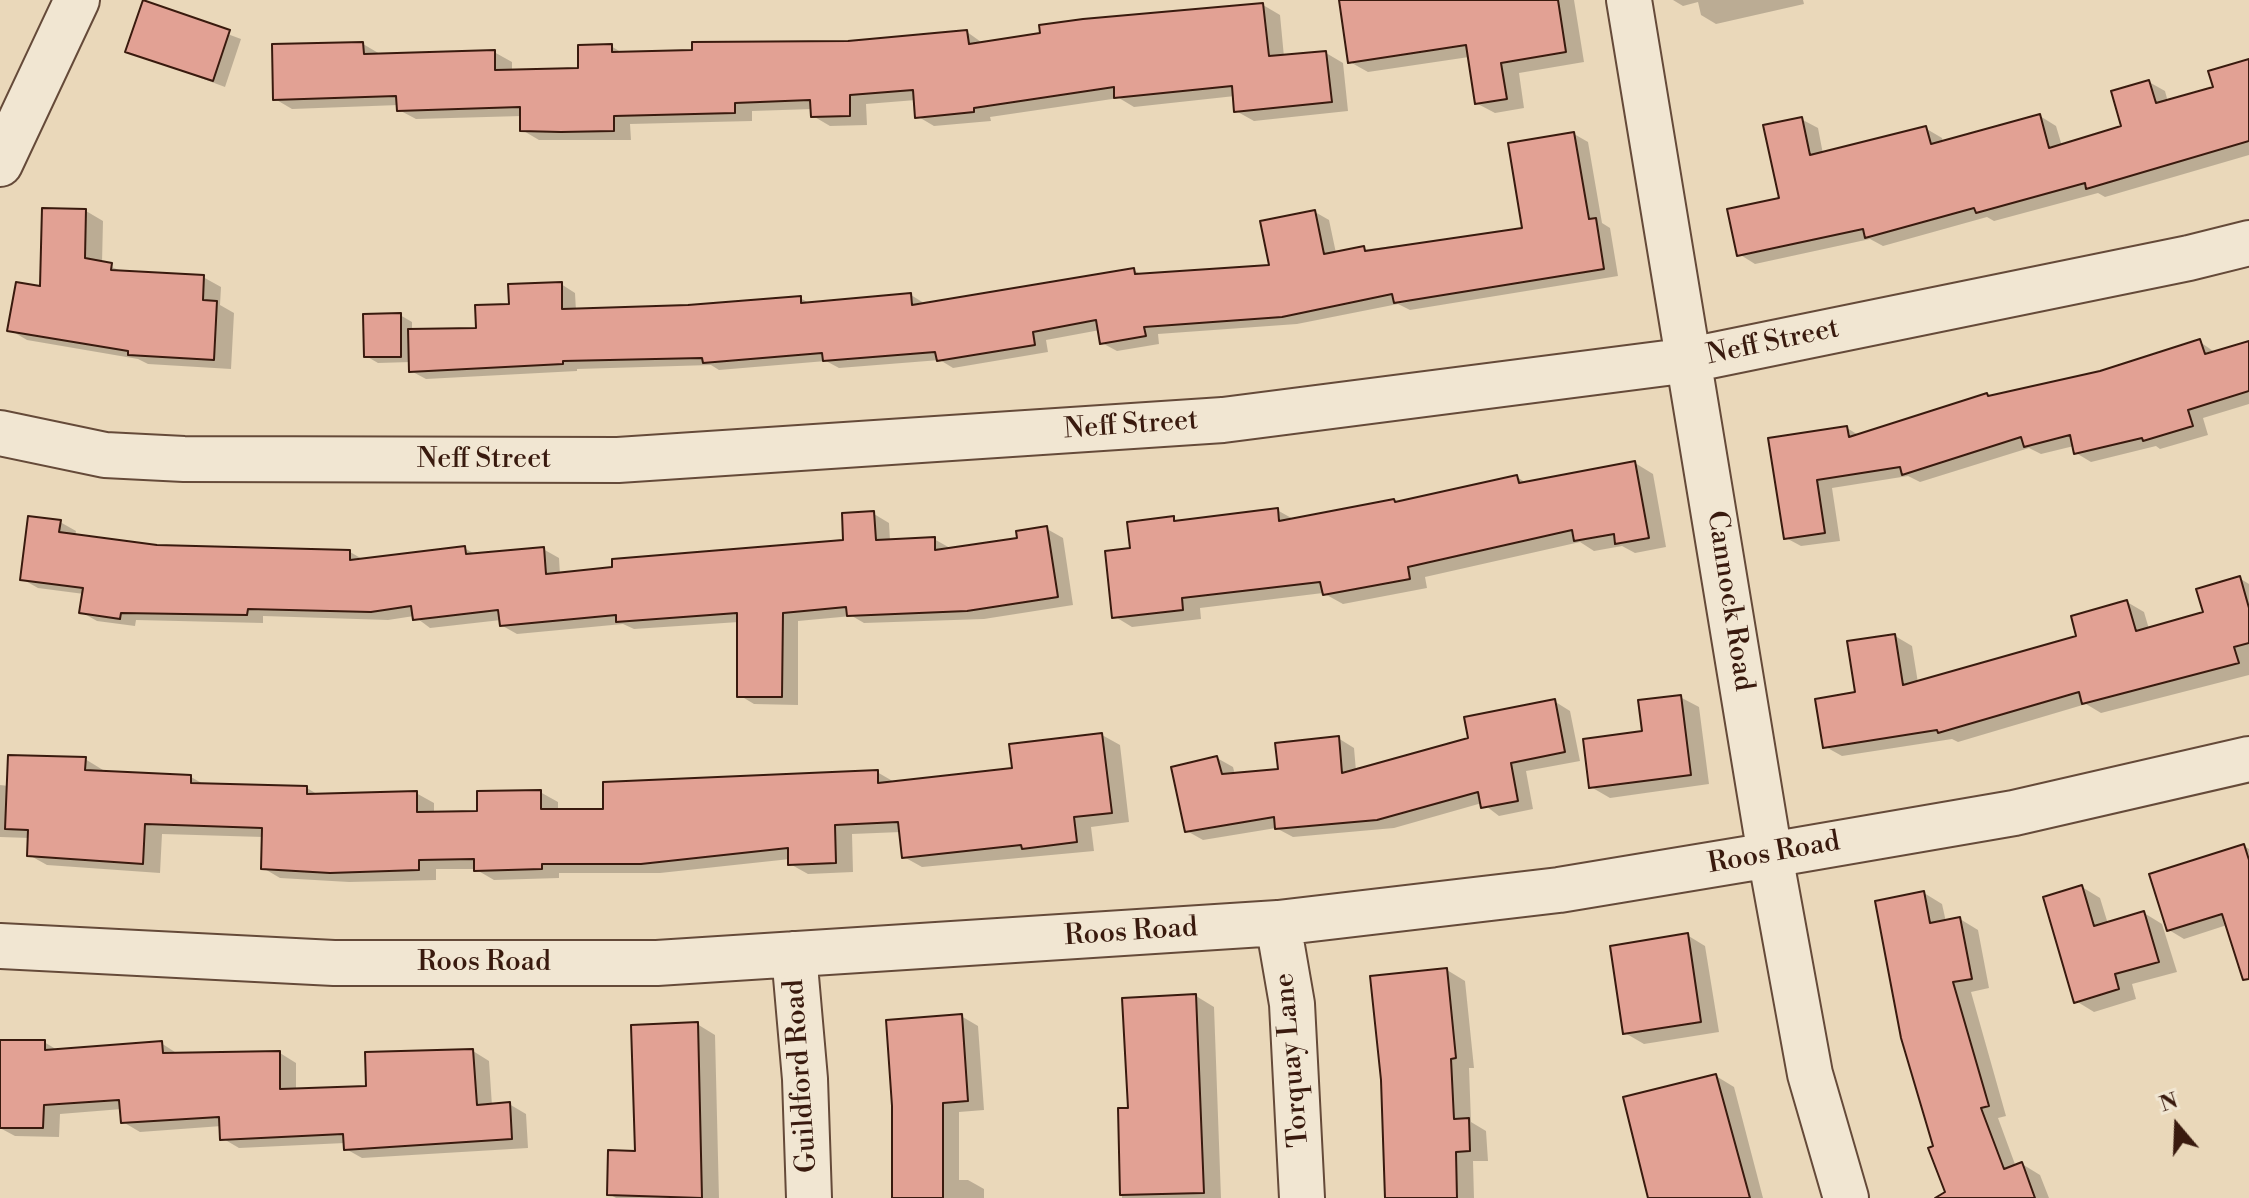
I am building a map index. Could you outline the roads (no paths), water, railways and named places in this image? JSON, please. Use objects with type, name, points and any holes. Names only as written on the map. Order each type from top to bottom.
[{"type":"street","points":[[5,141],[77,0]]},
{"type":"street","name":"Cannock Road","points":[[1629,0],[1770,855],[1810,1074],[1846,1198]]},
{"type":"street","name":"Neff Street","points":[[0,433],[105,455],[169,458],[618,460],[1223,420],[1690,360],[2249,243]]},
{"type":"street","name":"Roos Road","points":[[0,946],[334,963],[657,963],[1278,923],[1559,890],[1770,855],[2014,813],[2249,759]]},
{"type":"street","name":"Torquay Lane","points":[[1278,923],[1292,1004],[1302,1198]]},
{"type":"street","name":"Guildford Road","points":[[794,954],[805,1079],[809,1198]]}]
